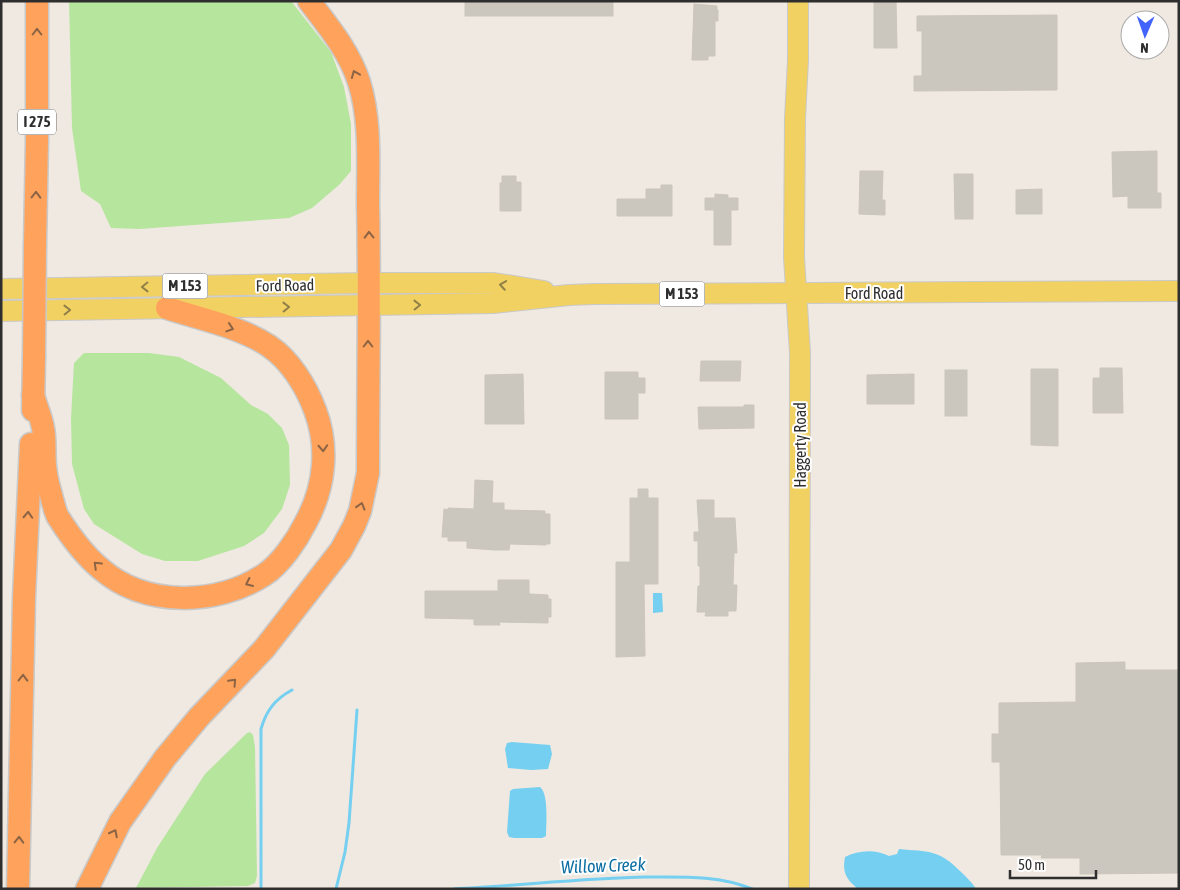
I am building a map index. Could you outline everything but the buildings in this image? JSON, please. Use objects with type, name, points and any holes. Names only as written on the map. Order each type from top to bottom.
[{"type":"highway","name":"I 275","points":[[18,889],[24,597],[34,358],[37,1]]},
{"type":"highway","points":[[87,889],[120,822],[142,789],[199,717],[264,648],[341,550],[354,526],[364,498],[368,473],[368,283],[370,252],[367,128],[364,103],[349,58],[337,37],[309,1]]},
{"type":"highway","points":[[33,395],[43,429],[46,473],[57,515],[78,546],[101,570],[132,588],[151,594],[178,598],[203,597],[228,592],[266,574],[290,549],[315,506],[322,481],[324,452],[321,427],[301,381],[271,347],[252,335],[167,308]]},
{"type":"main road","name":"Haggerty Road","points":[[798,1],[794,257],[800,352],[798,889]]},
{"type":"main road","name":"Ford Road","points":[[1,289],[368,283],[494,283],[568,295]]},
{"type":"main road","name":"Ford Road","points":[[1,311],[494,304],[568,295],[1179,291]]},
{"type":"green space","points":[[69,1],[291,1],[331,52],[344,87],[351,124],[351,171],[339,185],[312,208],[289,218],[139,229],[111,228],[100,204],[81,191],[72,128]]},
{"type":"green space","points":[[84,353],[149,353],[179,357],[221,378],[251,405],[268,414],[282,428],[289,445],[290,485],[282,509],[264,533],[244,546],[198,561],[165,561],[142,554],[94,524],[84,509],[72,464],[71,418],[74,363]]},
{"type":"green space","points":[[250,732],[253,735],[255,747],[257,876],[255,883],[248,886],[136,888],[157,848],[205,774]]},
{"type":"water","points":[[653,593],[662,593],[663,612],[653,613]]},
{"type":"water","points":[[507,743],[550,745],[552,754],[548,769],[508,768],[505,749]]},
{"type":"water","points":[[540,787],[546,802],[546,836],[542,838],[509,837],[507,832],[510,791],[513,789]]},
{"type":"water","points":[[899,849],[926,851],[939,855],[952,864],[976,889],[858,889],[850,882],[844,867],[845,857],[867,851],[889,856],[897,854]]},
{"type":"waterway","points":[[261,889],[261,729],[272,706],[292,690]]},
{"type":"waterway","points":[[336,889],[345,852],[349,823],[357,710]]},
{"type":"waterway","name":"Willow Creek","points":[[454,889],[646,877],[713,879],[739,884],[752,889]]}]
